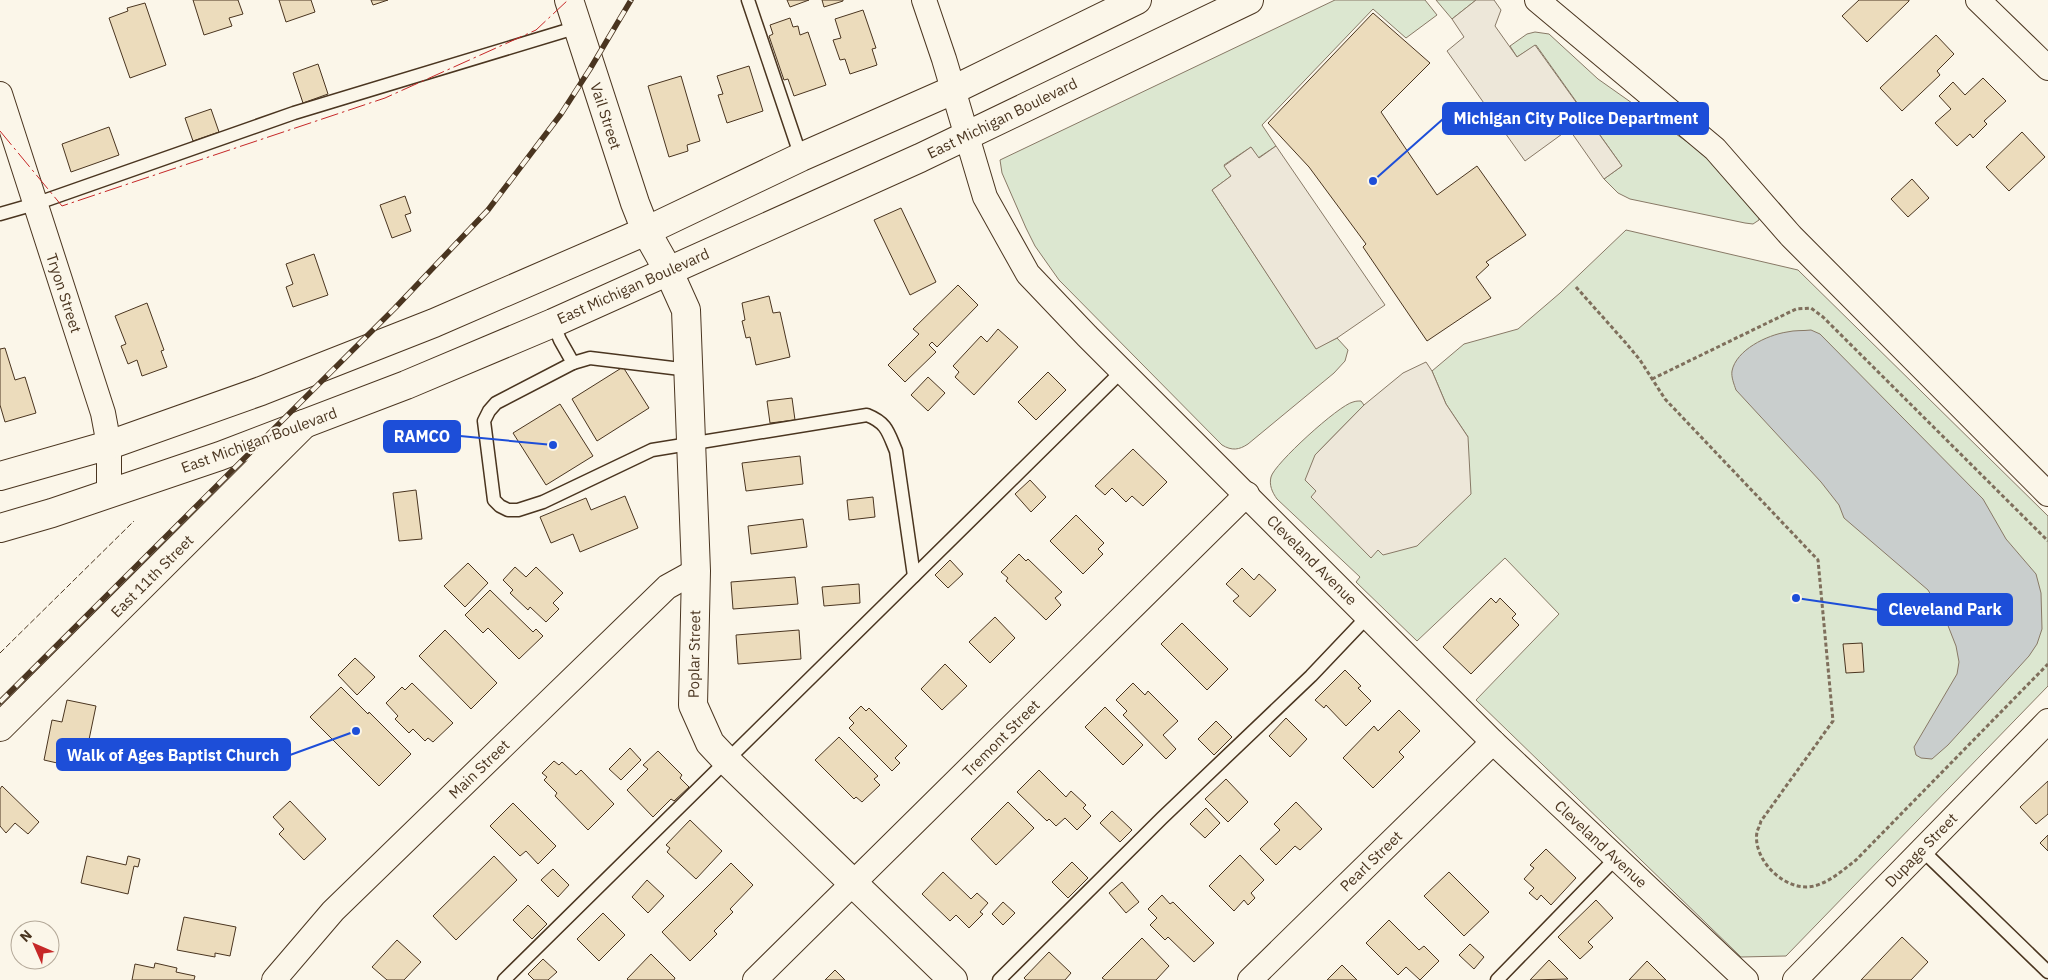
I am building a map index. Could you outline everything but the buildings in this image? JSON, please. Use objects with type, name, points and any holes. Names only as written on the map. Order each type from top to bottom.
[{"type":"main road","name":"Vail Street","points":[[569,0],[635,203],[646,231]]},
{"type":"main road","points":[[0,476],[109,445],[261,391],[434,323],[646,231],[801,157],[953,90],[1137,0]]},
{"type":"main road","name":"East Michigan Boulevard","points":[[0,528],[108,495],[304,424],[406,385],[553,323],[967,136],[1248,0]]},
{"type":"main road","name":"Poplar Street","points":[[646,231],[668,270],[686,310],[696,570],[693,705],[710,743],[727,761],[954,980]]},
{"type":"main road","name":"East 11th Street","points":[[0,727],[304,424]]},
{"type":"street","name":"Cleveland Avenue","points":[[924,0],[985,197],[1028,274],[1122,371],[1493,742],[1745,980]]},
{"type":"street","points":[[1537,0],[1715,149],[1791,236],[2048,494]]},
{"type":"street","points":[[1978,0],[2048,68]]},
{"type":"street","name":"Tryon Street","points":[[0,94],[103,413],[109,445],[108,495]]},
{"type":"street","name":"Tremont Street","points":[[755,980],[1247,494]]},
{"type":"street","name":"Main Street","points":[[274,980],[347,897],[667,587],[696,570]]},
{"type":"street","name":"Dupage Street","points":[[1795,980],[2048,721]]},
{"type":"street","name":"Pearl Street","points":[[1250,980],[1493,742]]},
{"type":"lane","points":[[748,0],[801,157]]},
{"type":"lane","points":[[0,214],[35,204],[294,112],[578,27]]},
{"type":"lane","points":[[553,323],[573,363]]},
{"type":"lane","points":[[688,370],[590,358],[573,363],[496,404],[489,411],[484,421],[494,500],[508,510],[518,510],[543,502],[652,450],[691,442],[867,415],[879,420],[888,432],[896,451],[914,576]]},
{"type":"lane","points":[[504,980],[1122,371]]},
{"type":"lane","points":[[999,980],[1162,818],[1311,676],[1368,616]]},
{"type":"lane","points":[[1922,850],[2048,972]]},
{"type":"lane","points":[[1497,980],[1616,858]]},
{"type":"path","points":[[1576,287],[1625,342],[1665,399],[1818,560],[1833,721],[1762,821],[1757,832],[1758,846],[1768,868],[1778,877],[1795,885],[1812,886],[1830,880],[1856,860],[2048,664]]},
{"type":"path","points":[[1652,379],[1796,309],[1811,308],[1823,317],[2048,541]]},
{"type":"green space","points":[[1335,0],[1425,0],[1437,15],[1406,38],[1373,9],[1262,125],[1276,146],[1258,158],[1251,147],[1224,165],[1231,176],[1212,190],[1316,348],[1337,338],[1348,350],[1345,361],[1334,373],[1248,444],[1242,448],[1232,449],[1222,445],[1059,280],[1035,246],[1026,228],[1002,173],[1000,160]]},
{"type":"green space","points":[[1436,0],[1476,0],[1452,19]]},
{"type":"green space","points":[[1535,32],[1549,34],[1598,79],[1700,151],[1755,204],[1760,212],[1759,220],[1753,224],[1745,223],[1630,199],[1618,193],[1604,179],[1622,166],[1536,45],[1517,57],[1510,46],[1527,34]]},
{"type":"green space","points":[[1626,230],[1798,270],[2048,516],[2048,686],[1786,956],[1741,957],[1476,700],[1559,614],[1505,558],[1417,641],[1356,582],[1360,577],[1277,499],[1272,491],[1271,477],[1283,460],[1335,413],[1354,402],[1361,401],[1364,405],[1315,455],[1468,437],[1446,404],[1432,371],[1464,344],[1518,329],[1560,293]]},
{"type":"shaded area","points":[[1476,0],[1494,0],[1501,10],[1495,26],[1517,57],[1535,45],[1622,166],[1604,179],[1569,129],[1525,161],[1447,51],[1464,37],[1452,19]]},
{"type":"shaded area","points":[[1276,146],[1385,305],[1337,338],[1316,349],[1212,190],[1231,176],[1224,166],[1251,147],[1259,158]]},
{"type":"shaded area","points":[[1811,330],[1820,334],[1983,499],[2006,539],[2036,574],[2041,593],[2042,629],[2037,644],[2029,656],[1948,745],[1932,759],[1921,758],[1916,755],[1914,747],[1957,674],[1959,662],[1956,646],[1945,618],[1928,590],[1844,518],[1839,505],[1821,482],[1736,390],[1733,381],[1732,371],[1735,363],[1746,350],[1771,336],[1793,331]]},
{"type":"shaded area","points":[[1426,362],[1432,371],[1446,404],[1468,437],[1471,494],[1417,546],[1383,555],[1378,550],[1371,558],[1311,497],[1316,491],[1305,480],[1315,455],[1364,405],[1403,373]]},
{"type":"railway","points":[[0,702],[395,308],[488,210],[561,114],[631,0]]},
{"type":"fence","points":[[0,653],[134,521]]},
{"type":"power","points":[[0,131],[62,206],[385,98],[536,30],[568,0]]},
{"type":"place","name":"Michigan City Police Department","points":[[1373,181]]},
{"type":"place","name":"RAMCO","points":[[553,445]]},
{"type":"place","name":"Cleveland Park","points":[[1796,598]]},
{"type":"place","name":"Walk of Ages Baptist Church","points":[[356,731]]}]
